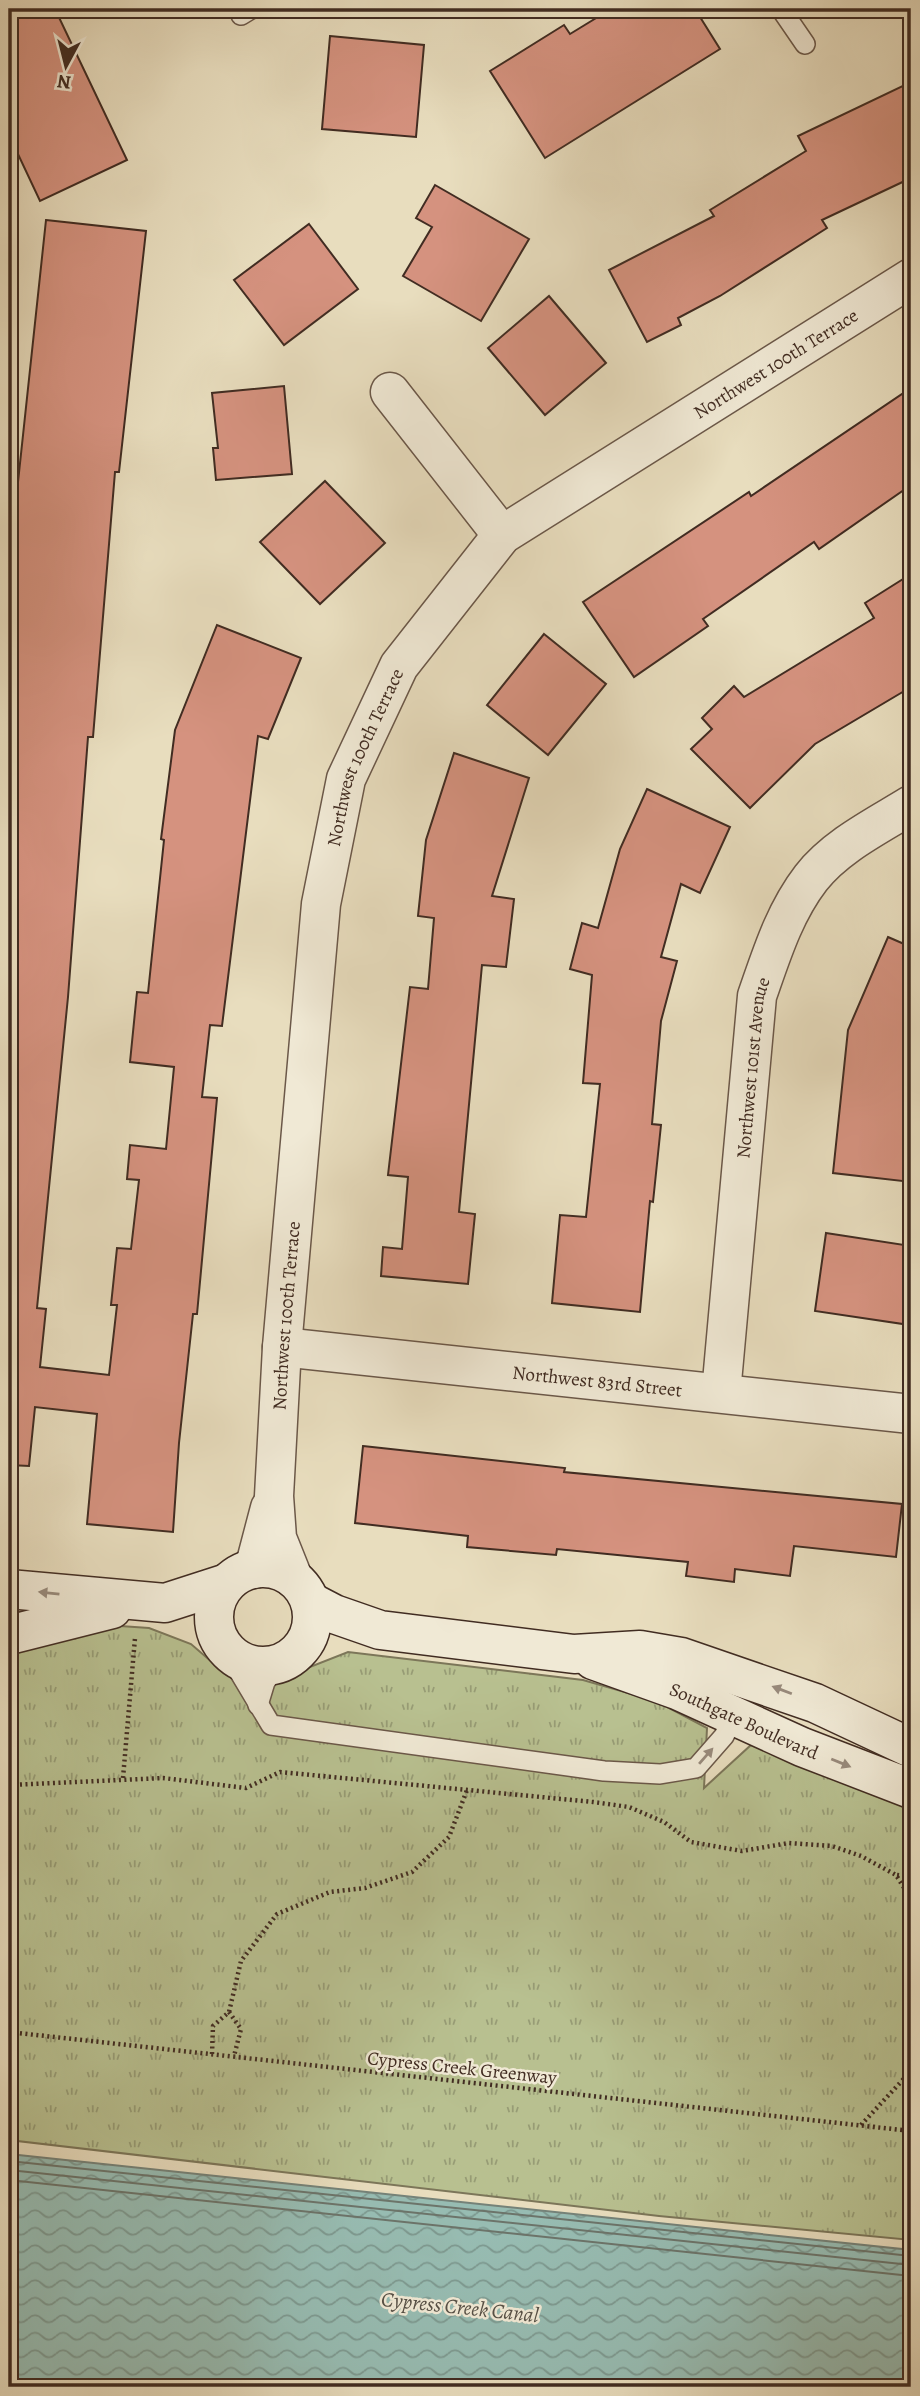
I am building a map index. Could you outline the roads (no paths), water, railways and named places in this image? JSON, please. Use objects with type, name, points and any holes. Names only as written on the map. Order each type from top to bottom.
[{"type":"street","name":"Northwest 100th Terrace","points":[[302,1590],[277,1538],[274,1496],[282,1347],[321,904],[346,779],[399,666],[502,535],[911,278]]},
{"type":"street","points":[[390,393],[502,535]]},
{"type":"street","name":"Northwest 101st Avenue","points":[[721,1392],[757,996],[777,936],[811,878],[855,838],[911,805]]},
{"type":"street","name":"Northwest 83rd Street","points":[[282,1347],[911,1414]]},
{"type":"street","name":"Northwest 100th Terrace","points":[[241,1576],[274,1496]]},
{"type":"street","points":[[9,1589],[146,1611],[221,1640],[242,1662],[259,1667],[288,1658],[312,1627],[302,1590],[268,1568],[146,1611],[9,1635]]},
{"type":"street","points":[[221,1640],[218,1596],[241,1576]]},
{"type":"street","name":"Southgate Boulevard","points":[[302,1590],[334,1615],[380,1630],[574,1654],[640,1650],[681,1657],[815,1703],[911,1748]]},
{"type":"street","name":"Southgate Boulevard","points":[[288,1658],[380,1630]]},
{"type":"street","name":"Southgate Boulevard","points":[[574,1654],[736,1714],[802,1746],[911,1789]]},
{"type":"lane","points":[[781,9],[805,44]]},
{"type":"lane","points":[[221,1640],[271,1725],[604,1771],[660,1774],[696,1768],[724,1736],[736,1714]]},
{"type":"lane","points":[[258,1704],[265,1682],[288,1658]]},
{"type":"water","name":"Cypress Creek Canal","points":[[9,2154],[911,2250],[911,2387],[9,2387]]}]
